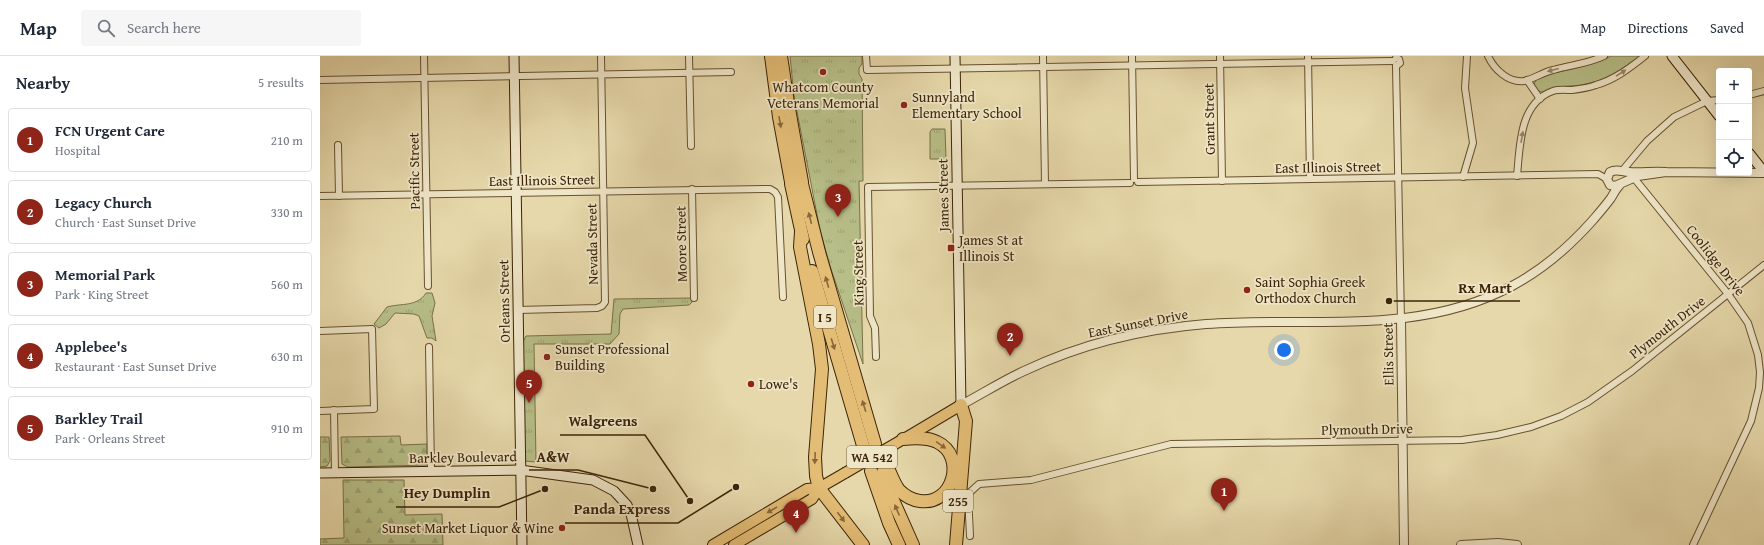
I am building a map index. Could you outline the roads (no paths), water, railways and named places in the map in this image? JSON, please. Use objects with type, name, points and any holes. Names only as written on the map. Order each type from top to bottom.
[{"type":"highway","name":"I 5","points":[[771,56],[779,117],[797,183],[818,252],[870,446],[802,232],[797,183],[788,104],[781,56]]},
{"type":"highway","points":[[802,232],[800,247],[819,344],[822,369],[815,457],[816,476],[820,488],[863,545]]},
{"type":"highway","points":[[879,466],[908,497],[927,502],[936,499],[943,494],[949,487],[954,469],[961,406]]},
{"type":"highway","name":"255","points":[[956,545],[966,421],[961,406]]},
{"type":"highway","points":[[902,440],[926,439],[937,442],[950,454],[954,469]]},
{"type":"highway","points":[[879,466],[889,523],[899,545]]},
{"type":"highway","points":[[879,466],[913,545]]},
{"type":"main road","name":"Orleans Street","points":[[514,56],[522,545]]},
{"type":"main road","name":"James Street","points":[[955,56],[961,406]]},
{"type":"main road","points":[[1672,56],[1716,112]]},
{"type":"main road","points":[[1752,157],[1764,173]]},
{"type":"main road","name":"East Sunset Drive","points":[[734,545],[812,499],[820,488],[844,473],[961,406]]},
{"type":"main road","name":"Barkley Boulevard","points":[[320,473],[520,470],[593,480],[610,488],[620,495],[630,510],[638,545]]},
{"type":"main road","name":"East Sunset Drive","points":[[713,545],[807,489],[820,488]]},
{"type":"street","name":"Pacific Street","points":[[424,56],[428,286]]},
{"type":"street","name":"Nevada Street","points":[[518,310],[597,308],[602,306],[605,300],[601,56]]},
{"type":"street","points":[[689,56],[691,146]]},
{"type":"street","points":[[866,56],[867,70],[1308,63],[1395,60]]},
{"type":"street","points":[[1043,56],[1045,184]]},
{"type":"street","points":[[1132,56],[1134,181]]},
{"type":"street","name":"Grant Street","points":[[1220,56],[1222,181]]},
{"type":"street","points":[[1308,56],[1310,179]]},
{"type":"street","points":[[1463,177],[1472,143],[1465,88],[1467,56]]},
{"type":"street","points":[[1488,56],[1494,66],[1504,75],[1515,80],[1526,80],[1552,70],[1582,64],[1604,56]]},
{"type":"street","points":[[1518,176],[1520,146],[1525,120],[1532,107],[1540,99],[1556,91],[1601,84],[1624,71],[1645,56]]},
{"type":"street","name":"Ellis Street","points":[[1395,60],[1404,545]]},
{"type":"street","points":[[320,80],[731,72]]},
{"type":"street","points":[[1526,80],[1540,99]]},
{"type":"street","points":[[1752,94],[1764,91]]},
{"type":"street","points":[[1622,171],[1633,157],[1659,130],[1674,117],[1707,101],[1716,100]]},
{"type":"street","points":[[338,145],[339,196]]},
{"type":"street","points":[[1602,208],[1609,182],[1609,174],[1612,171],[1622,171],[1638,175],[1666,172],[1764,173]]},
{"type":"street","name":"East Illinois Street","points":[[868,187],[1134,181],[1222,181],[1598,174],[1609,182]]},
{"type":"street","points":[[1609,182],[1619,186],[1638,175]]},
{"type":"street","name":"Coolidge Drive","points":[[1638,175],[1643,189],[1728,294],[1748,323],[1756,345],[1760,368],[1759,388],[1748,430],[1693,545]]},
{"type":"street","name":"East Sunset Drive","points":[[961,406],[1023,371],[1048,360],[1092,345],[1157,330],[1220,324],[1401,320],[1460,308],[1479,302],[1514,285],[1561,252],[1602,208],[1619,186]]},
{"type":"street","name":"King Street","points":[[868,187],[870,316],[875,328],[876,357]]},
{"type":"street","name":"East Illinois Street","points":[[320,196],[765,188],[775,192],[778,198],[783,298]]},
{"type":"street","name":"Moore Street","points":[[692,189],[694,298]]},
{"type":"street","name":"Plymouth Drive","points":[[970,536],[968,494],[979,484],[1031,480],[1171,444],[1462,440],[1481,438],[1526,428],[1561,416],[1588,402],[1618,381],[1764,265]]},
{"type":"street","points":[[320,331],[372,329],[374,409],[320,411]]},
{"type":"street","points":[[428,348],[431,471]]},
{"type":"street","points":[[334,410],[335,473]]},
{"type":"street","points":[[1461,545],[1498,543],[1517,545]]},
{"type":"place","name":"Whatcom County Veterans Memorial","points":[[823,72]]},
{"type":"place","name":"Sunnyland Elementary School","points":[[904,105]]},
{"type":"place","name":"Memorial Park","points":[[838,217]]},
{"type":"place","name":"James St at Illinois St","points":[[951,248]]},
{"type":"place","name":"Saint Sophia Greek Orthodox Church","points":[[1247,290]]},
{"type":"place","name":"Rx Mart","points":[[1389,301]]},
{"type":"place","name":"Legacy Church","points":[[1010,356]]},
{"type":"place","name":"Sunset Professional Building","points":[[547,357]]},
{"type":"place","name":"Lowe's","points":[[751,384]]},
{"type":"place","name":"Barkley Trail","points":[[529,403]]},
{"type":"place","name":"Panda Express","points":[[736,487]]},
{"type":"place","name":"Hey Dumplin","points":[[545,489]]},
{"type":"place","name":"A&W","points":[[653,489]]},
{"type":"place","name":"Walgreens","points":[[690,501]]},
{"type":"place","name":"FCN Urgent Care","points":[[1224,511]]},
{"type":"place","name":"Sunset Market Liquor & Wine","points":[[562,528]]},
{"type":"place","name":"Applebee's","points":[[796,533]]}]
